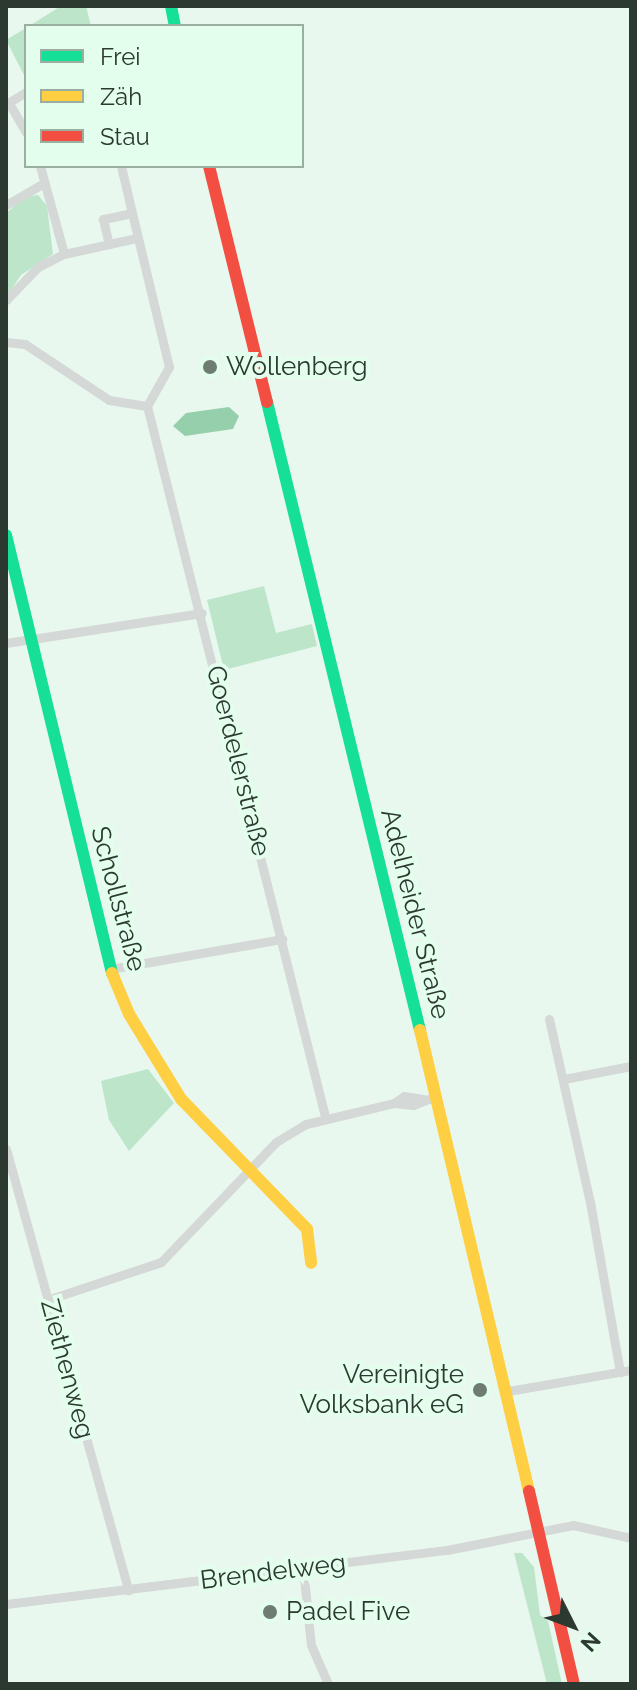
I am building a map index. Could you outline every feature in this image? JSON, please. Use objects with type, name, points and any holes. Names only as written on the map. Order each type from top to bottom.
[{"type":"main road","name":"Adelheider Straße","points":[[209,168],[429,1097],[508,1391],[576,1681]]},
{"type":"main road","name":"Schollstraße","points":[[6,535],[110,969],[147,1050],[181,1099],[245,1172],[307,1229],[311,1263]]},
{"type":"street","points":[[7,103],[24,129]]},
{"type":"street","points":[[40,168],[64,254]]},
{"type":"street","points":[[6,342],[25,344],[109,400],[147,406],[169,367],[121,168]]},
{"type":"street","points":[[6,205],[44,183]]},
{"type":"street","points":[[109,244],[103,219],[132,213]]},
{"type":"street","points":[[6,300],[38,267],[64,254],[137,238]]},
{"type":"street","name":"Goerdelerstraße","points":[[147,406],[202,613],[325,1116]]},
{"type":"street","points":[[6,643],[202,613]]},
{"type":"street","points":[[110,969],[282,939]]},
{"type":"street","points":[[549,1019],[564,1079],[620,1372]]},
{"type":"street","points":[[564,1079],[631,1066]]},
{"type":"street","points":[[47,1300],[161,1262],[276,1142],[325,1116],[394,1103],[404,1096],[429,1097]]},
{"type":"street","name":"Ziethenweg","points":[[6,1149],[9,1170],[128,1590]]},
{"type":"street","points":[[508,1391],[631,1370]]},
{"type":"street","name":"Brendelweg","points":[[6,1604],[540,1535],[573,1525],[631,1538]]},
{"type":"street","points":[[303,1568],[311,1645],[328,1684]]},
{"type":"shaded area","points":[[61,6],[86,6],[90,24],[32,24]]},
{"type":"shaded area","points":[[24,29],[24,75],[6,40]]},
{"type":"shaded area","points":[[38,195],[47,206],[53,254],[21,275],[7,296],[6,213],[26,197]]},
{"type":"shaded area","points":[[229,407],[239,416],[233,429],[185,436],[173,426],[186,413]]},
{"type":"shaded area","points":[[264,586],[276,633],[312,624],[317,646],[224,670],[207,600]]},
{"type":"shaded area","points":[[148,1069],[174,1103],[129,1151],[109,1120],[101,1081]]},
{"type":"shaded area","points":[[514,1553],[522,1553],[534,1567],[540,1615],[548,1621],[562,1684],[547,1684]]},
{"type":"traffic: fast","points":[[171,6],[175,24]]},
{"type":"traffic: fast","points":[[267,402],[420,1030]]},
{"type":"traffic: fast","points":[[6,535],[112,973]]},
{"type":"traffic: slow","points":[[112,973],[129,1014],[181,1099],[307,1229],[311,1263]]},
{"type":"traffic: slow","points":[[420,1030],[529,1491]]},
{"type":"traffic: jam","points":[[209,168],[267,402]]},
{"type":"traffic: jam","points":[[529,1491],[574,1684]]},
{"type":"place","name":"Wollenberg","points":[[210,367]]},
{"type":"place","name":"Vereinigte Volksbank eG","points":[[480,1390]]},
{"type":"place","name":"Padel Five","points":[[270,1612]]}]
